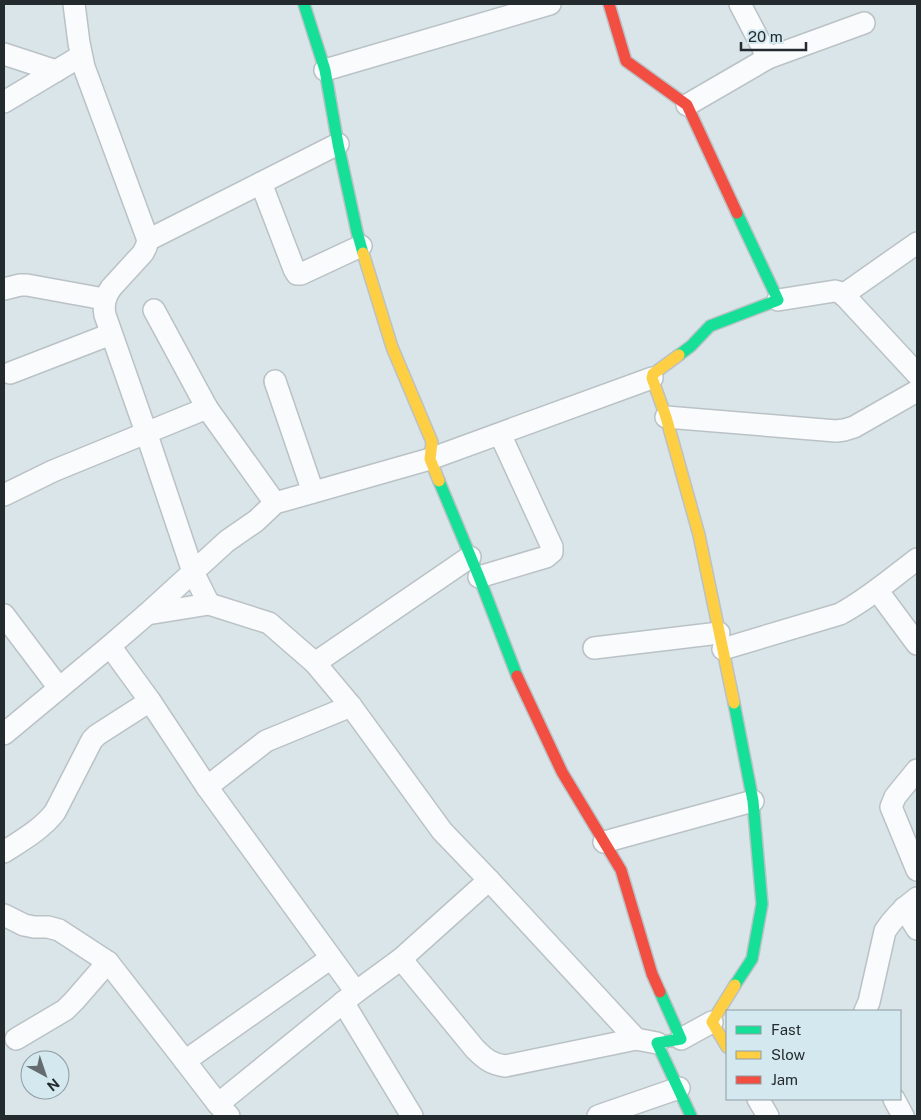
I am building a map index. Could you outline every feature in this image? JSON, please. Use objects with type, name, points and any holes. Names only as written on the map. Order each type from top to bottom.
[{"type":"street","points":[[74,4],[81,56],[148,240],[146,247],[111,288],[104,300],[105,315],[193,572],[209,604]]},
{"type":"street","points":[[304,4],[325,70],[338,144],[361,246],[392,347],[432,442],[430,459],[526,696],[562,772],[621,870],[652,974],[681,1038]]},
{"type":"street","points":[[325,70],[550,4]]},
{"type":"street","points":[[609,4],[626,61],[687,105],[778,300]]},
{"type":"street","points":[[740,4],[768,58]]},
{"type":"street","points":[[687,105],[768,58],[864,23]]},
{"type":"street","points":[[4,54],[56,71]]},
{"type":"street","points":[[4,102],[81,56]]},
{"type":"street","points":[[148,240],[338,144]]},
{"type":"street","points":[[261,183],[294,270],[298,274],[361,246]]},
{"type":"street","points":[[843,295],[917,243]]},
{"type":"street","points":[[4,289],[27,285],[104,300]]},
{"type":"street","points":[[4,734],[147,614],[226,541],[256,521],[275,503],[430,459],[652,378],[653,374],[690,346],[710,326],[778,300],[835,291],[843,295],[917,374]]},
{"type":"street","points":[[154,310],[207,408],[275,503]]},
{"type":"street","points":[[10,373],[111,334]]},
{"type":"street","points":[[401,959],[475,1049],[495,1065],[505,1066],[636,1039],[657,1043],[681,1038],[712,1022],[752,958],[762,904],[753,801],[699,535],[666,417],[652,378]]},
{"type":"street","points":[[275,381],[313,492]]},
{"type":"street","points":[[666,417],[836,431],[854,427],[917,391]]},
{"type":"street","points":[[4,495],[53,471],[207,408]]},
{"type":"street","points":[[479,577],[546,557],[552,552],[552,547],[500,434]]},
{"type":"street","points":[[315,663],[470,557]]},
{"type":"street","points":[[594,648],[721,641],[835,616],[851,608],[877,590],[917,559]]},
{"type":"street","points":[[877,590],[917,644]]},
{"type":"street","points":[[147,614],[209,604],[269,623],[315,663],[351,706],[442,831],[636,1039]]},
{"type":"street","points":[[4,615],[59,688]]},
{"type":"street","points":[[110,646],[150,701],[207,786],[331,958],[349,997],[412,1116]]},
{"type":"street","points":[[4,852],[36,831],[50,819],[92,740],[150,701]]},
{"type":"street","points":[[207,786],[266,741],[351,706]]},
{"type":"street","points":[[917,770],[895,797],[891,807],[917,870]]},
{"type":"street","points":[[604,842],[753,801]]},
{"type":"street","points":[[4,915],[24,925],[59,930],[108,962],[223,1110],[349,997],[401,959],[489,880]]},
{"type":"street","points":[[865,1010],[886,931],[891,922],[910,903],[917,929]]},
{"type":"street","points":[[185,1061],[331,958]]},
{"type":"street","points":[[16,1039],[65,1010],[108,962]]},
{"type":"street","points":[[712,1022],[726,1045]]},
{"type":"street","points":[[657,1043],[691,1116]]},
{"type":"street","points":[[598,1116],[679,1088]]},
{"type":"street","points":[[759,1100],[768,1116]]},
{"type":"street","points":[[895,1100],[903,1116]]},
{"type":"traffic: fast","points":[[304,4],[325,70],[338,144],[363,253]]},
{"type":"traffic: fast","points":[[679,355],[691,346],[710,326],[778,300],[737,213]]},
{"type":"traffic: fast","points":[[439,481],[517,676]]},
{"type":"traffic: fast","points":[[734,703],[753,801],[762,904],[752,959],[735,985]]},
{"type":"traffic: fast","points":[[660,992],[681,1039],[657,1043],[691,1116]]},
{"type":"traffic: slow","points":[[363,253],[392,347],[432,442],[430,459],[439,481]]},
{"type":"traffic: slow","points":[[679,355],[653,374],[652,378],[666,417],[699,535],[734,703]]},
{"type":"traffic: slow","points":[[726,1045],[712,1022],[735,985]]},
{"type":"traffic: jam","points":[[609,4],[626,61],[687,105],[737,213]]},
{"type":"traffic: jam","points":[[517,676],[562,772],[621,870],[652,974],[660,992]]}]
